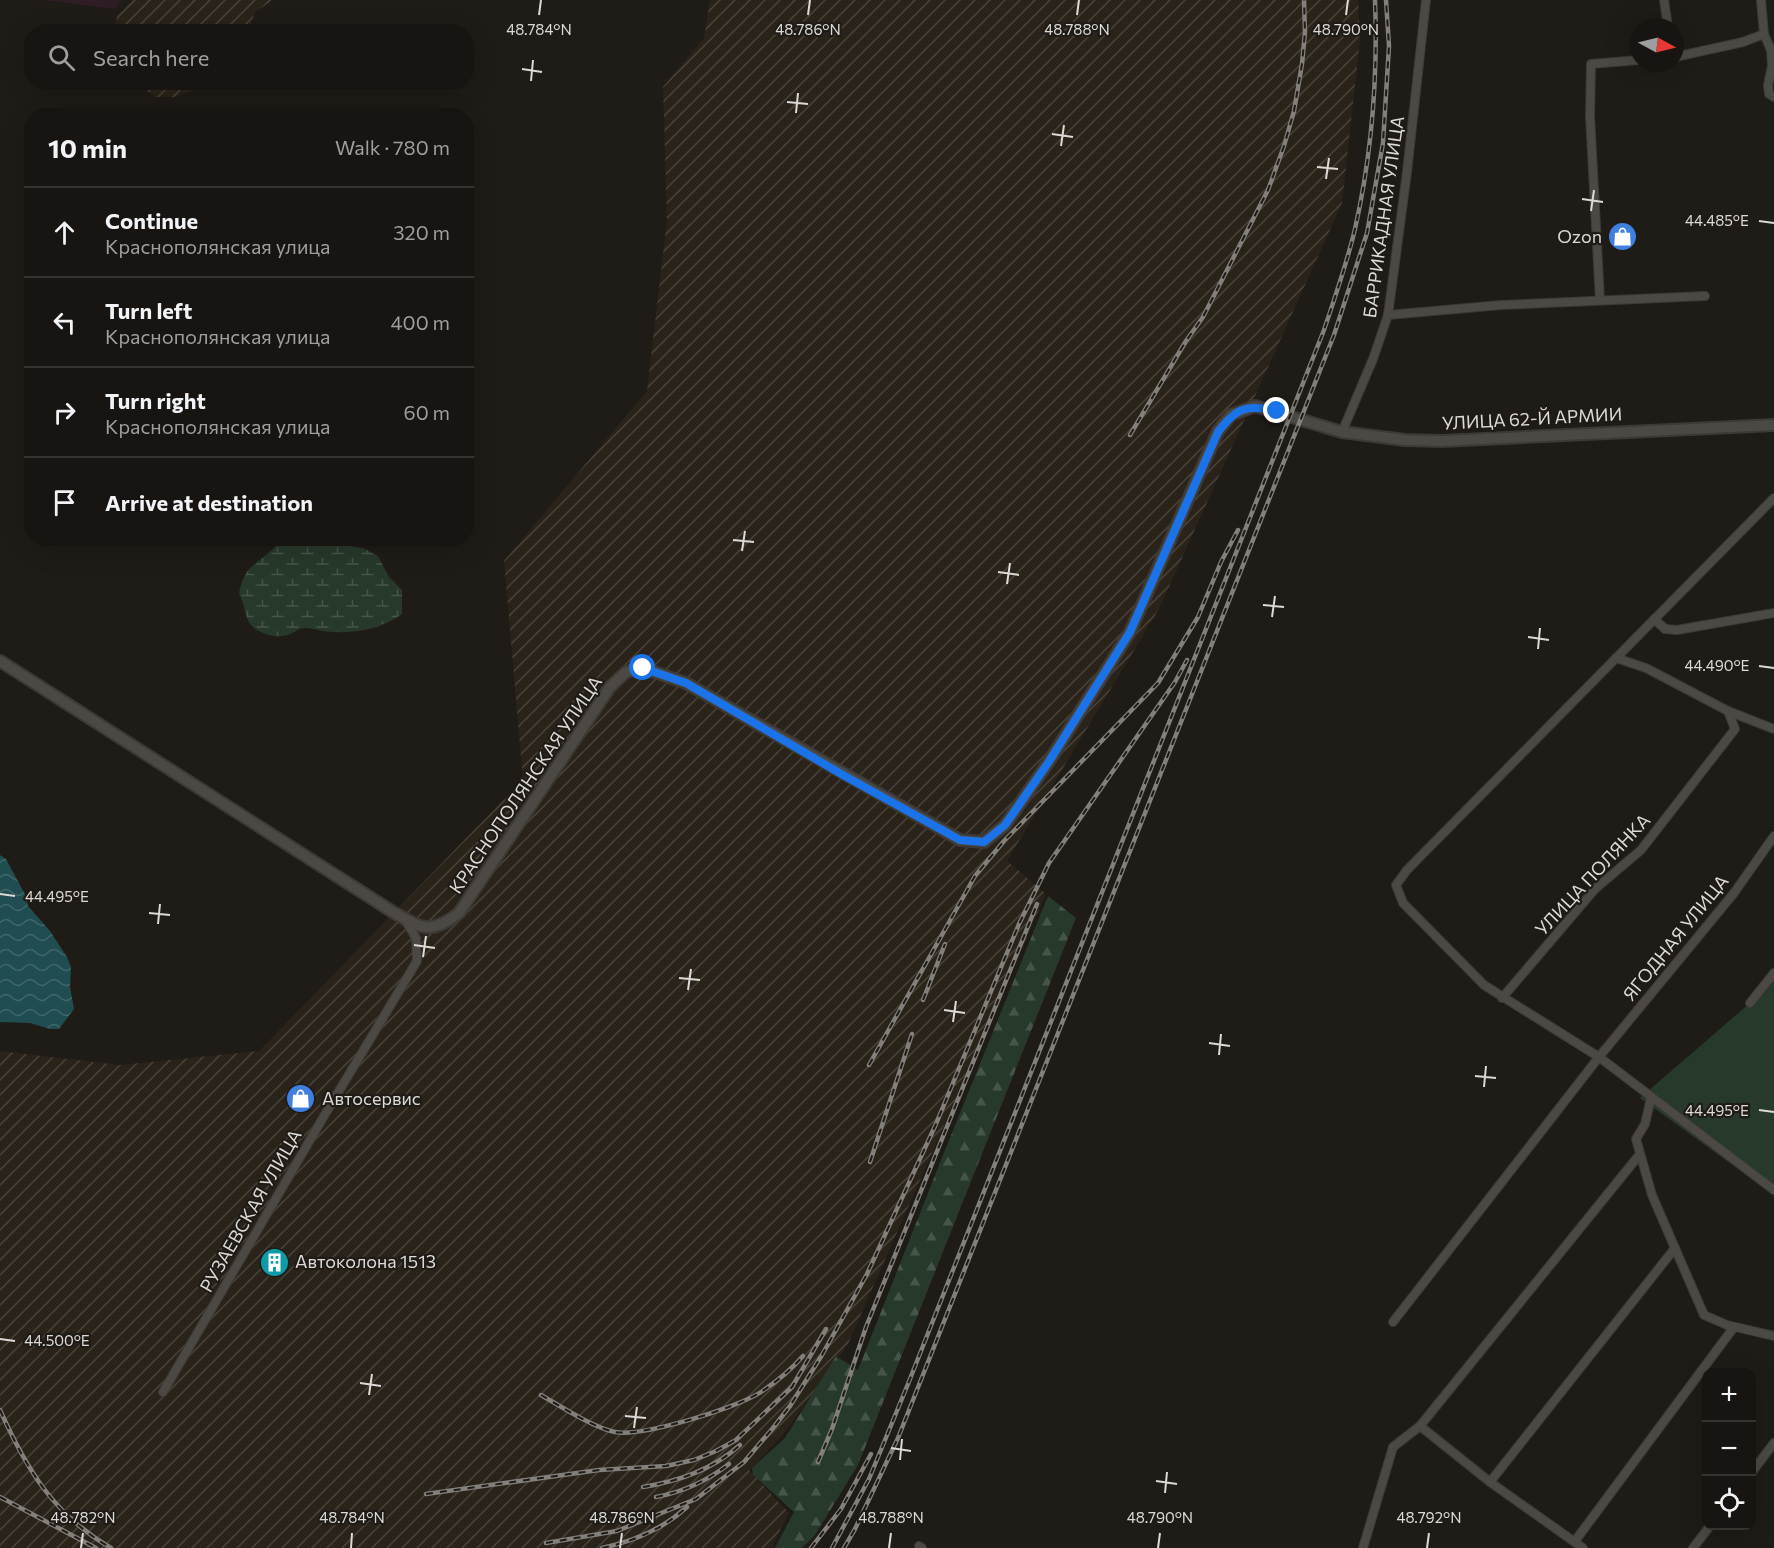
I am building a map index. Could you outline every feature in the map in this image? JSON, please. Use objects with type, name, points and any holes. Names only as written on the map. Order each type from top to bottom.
[{"type":"street","name":"БАРРИКАДНАЯ УЛИЦА","points":[[1342,432],[1388,315],[1426,0]]},
{"type":"street","points":[[1664,0],[1667,18]]},
{"type":"street","points":[[1761,0],[1764,34],[1771,50],[1769,94],[1774,97]]},
{"type":"street","points":[[1684,55],[1743,42],[1764,34]]},
{"type":"street","points":[[1600,300],[1590,116],[1591,64],[1630,61]]},
{"type":"street","points":[[1388,315],[1501,305],[1705,296]]},
{"type":"street","name":"КРАСНОПОЛЯНСКАЯ УЛИЦА","points":[[0,662],[404,918],[417,925],[430,928],[444,925],[459,913],[610,687],[626,672],[643,668],[686,683],[960,840],[984,842],[1005,825],[1048,763],[1130,632],[1218,432],[1231,415],[1255,406],[1295,417]]},
{"type":"street","name":"УЛИЦА 62-Й АРМИИ","points":[[1295,417],[1342,432],[1406,440],[1442,441],[1774,424]]},
{"type":"street","points":[[1774,498],[1407,870],[1396,885],[1403,903],[1484,985],[1599,1057],[1774,1190]]},
{"type":"street","points":[[1654,619],[1665,629],[1677,630],[1774,613]]},
{"type":"street","points":[[1616,658],[1646,668],[1728,711],[1774,729]]},
{"type":"street","name":"УЛИЦА ПОЛЯНКА","points":[[1502,998],[1595,889],[1641,850],[1735,729],[1728,711]]},
{"type":"street","name":"ЯГОДНАЯ УЛИЦА","points":[[1393,1322],[1599,1057],[1734,893],[1774,836]]},
{"type":"street","name":"РУЗАЕВСКАЯ УЛИЦА","points":[[163,1392],[417,961],[416,938],[404,918]]},
{"type":"street","points":[[1750,1003],[1774,973]]},
{"type":"street","points":[[1651,1098],[1645,1124],[1636,1139],[1652,1195],[1704,1315],[1734,1327],[1774,1336]]},
{"type":"street","points":[[1363,1548],[1394,1447],[1420,1426],[1640,1154]]},
{"type":"street","points":[[1490,1482],[1675,1248]]},
{"type":"street","points":[[1575,1541],[1734,1327]]},
{"type":"street","points":[[1420,1426],[1490,1482],[1583,1548]]},
{"type":"street","points":[[1756,1467],[1774,1443]]},
{"type":"street","points":[[1693,1548],[1707,1530]]},
{"type":"shaded area","points":[[43,0],[122,0],[115,9]]},
{"type":"shaded area","points":[[133,0],[273,0],[255,12],[251,24],[115,24],[118,14]]},
{"type":"shaded area","points":[[710,0],[1358,0],[1360,40],[1342,203],[1159,609],[1007,861],[1046,894],[848,1344],[782,1436],[749,1470],[789,1513],[771,1548],[0,1548],[0,1051],[120,1065],[259,1051],[523,780],[504,561],[647,391],[667,220],[663,87],[704,38]]},
{"type":"shaded area","points":[[146,90],[194,90],[175,97],[154,97]]},
{"type":"green space","points":[[276,546],[363,548],[378,556],[389,577],[402,590],[402,614],[377,627],[351,632],[329,632],[305,628],[288,635],[265,634],[249,622],[239,594],[248,570]]},
{"type":"green space","points":[[1048,896],[1076,918],[858,1465],[815,1535],[802,1548],[775,1548],[794,1512],[753,1475],[752,1468],[785,1438],[836,1356],[858,1370]]},
{"type":"green space","points":[[1774,973],[1774,1195],[1640,1098],[1750,1003]]},
{"type":"water","points":[[0,855],[6,859],[26,896],[28,906],[50,931],[71,967],[70,987],[74,1009],[59,1029],[50,1029],[30,1023],[0,1022]]},
{"type":"railway","points":[[1130,435],[1186,341],[1203,317],[1268,190],[1294,111],[1305,32],[1304,0]]},
{"type":"railway","points":[[832,1548],[869,1479],[908,1384],[1324,330],[1352,242],[1366,172],[1373,115],[1376,58],[1375,0]]},
{"type":"railway","points":[[844,1548],[898,1438],[1334,335],[1367,233],[1383,143],[1389,46],[1386,0]]},
{"type":"railway","points":[[869,1065],[975,876],[1004,841],[1158,683],[1198,617],[1221,562],[1238,530]]},
{"type":"railway","points":[[546,1543],[617,1531],[696,1499],[744,1462],[790,1406],[822,1355],[867,1274],[936,1124],[1019,924],[1049,863],[1175,682],[1187,660]]},
{"type":"railway","points":[[818,1462],[832,1429],[866,1327],[1037,904]]},
{"type":"railway","points":[[923,1000],[945,944]]},
{"type":"railway","points":[[870,1162],[912,1034]]},
{"type":"railway","points":[[426,1494],[599,1470],[666,1466],[694,1460],[716,1451],[736,1440],[792,1387],[826,1329]]},
{"type":"railway","points":[[541,1395],[607,1430],[615,1432],[646,1430],[690,1420],[749,1399],[778,1380],[803,1356]]},
{"type":"railway","points":[[0,1410],[21,1452],[44,1489],[73,1521],[111,1548]]},
{"type":"railway","points":[[643,1487],[695,1473],[718,1461],[740,1445]]},
{"type":"railway","points":[[811,1548],[841,1509],[871,1454]]},
{"type":"railway","points":[[656,1497],[694,1485],[729,1464]]},
{"type":"railway","points":[[0,1497],[96,1548]]},
{"type":"railway","points":[[602,1548],[648,1533],[668,1522],[687,1507]]},
{"type":"place","name":"Ozon","points":[[1623,237]]},
{"type":"place","name":"Автосервис","points":[[301,1099]]},
{"type":"place","name":"Автоколона 1513","points":[[274,1262]]},
{"type":"route","points":[[643,668],[686,683],[960,840],[984,842],[1005,825],[1048,763],[1130,632],[1218,432],[1231,415],[1255,406],[1277,411]]}]
